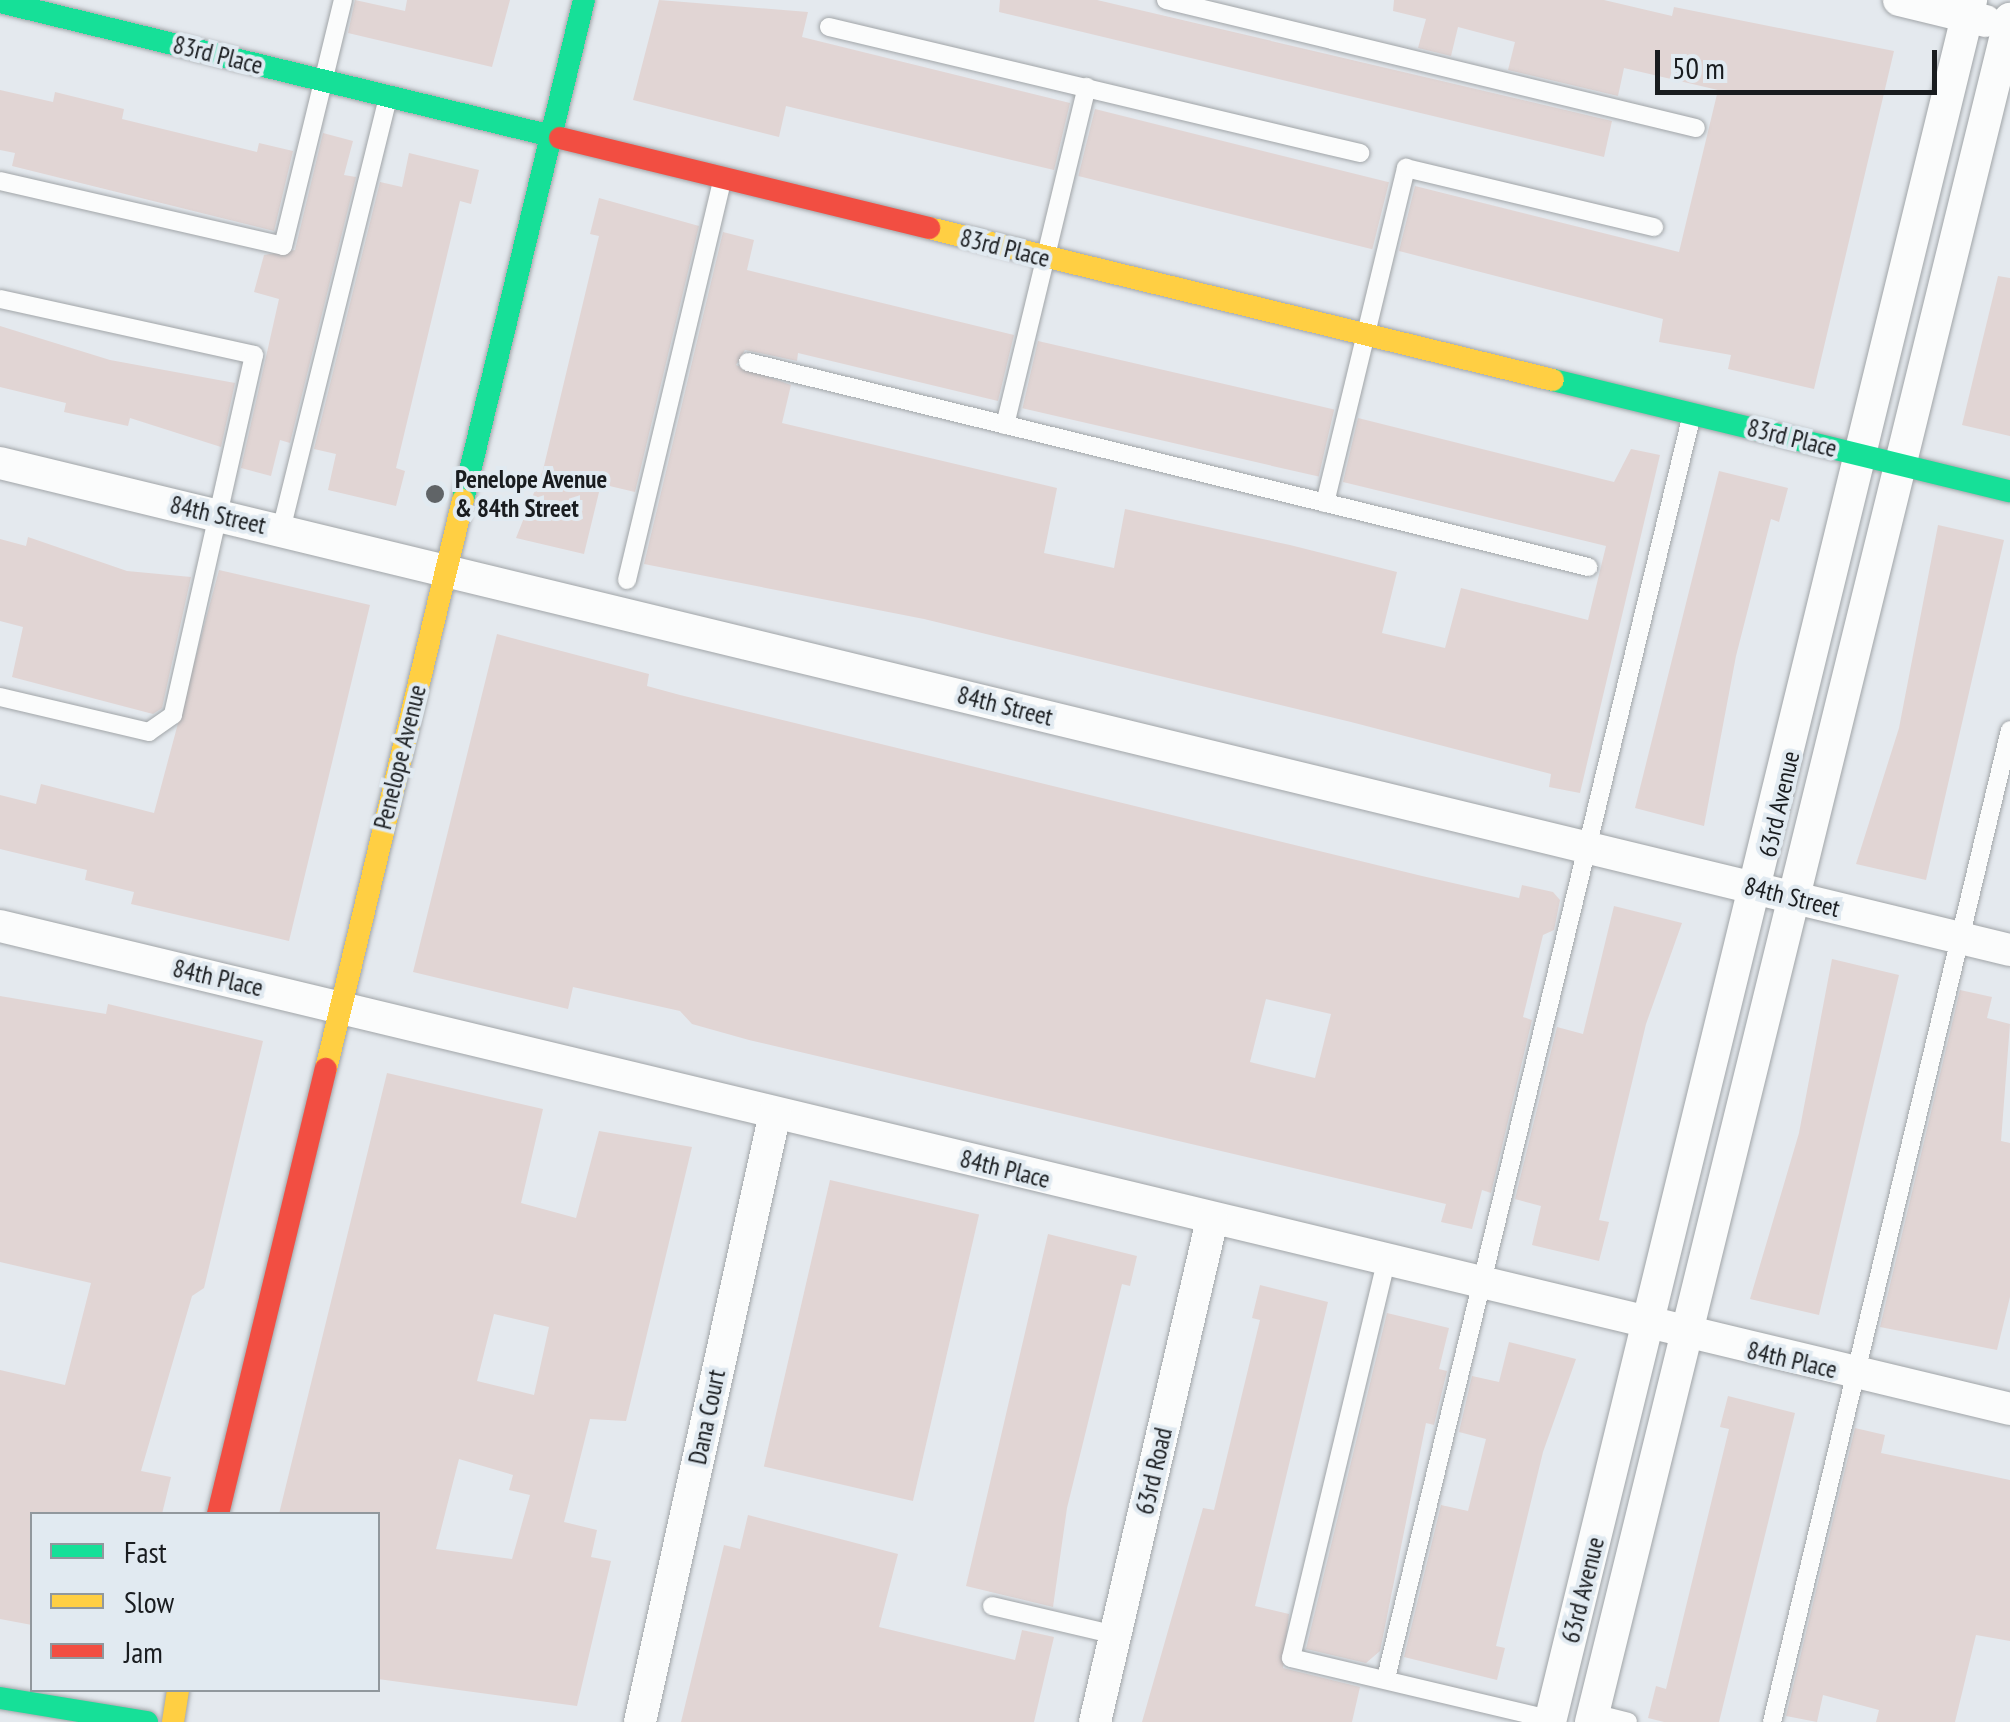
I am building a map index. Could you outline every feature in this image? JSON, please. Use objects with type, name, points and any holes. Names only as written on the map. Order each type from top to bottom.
[{"type":"street","name":"Penelope Avenue","points":[[218,1512],[584,0]]},
{"type":"street","points":[[1899,0],[1969,8],[2009,24]]},
{"type":"street","name":"83rd Place","points":[[0,2],[2010,490]]},
{"type":"street","name":"63rd Avenue","points":[[1592,1718],[1686,1336],[1860,455],[1969,8]]},
{"type":"street","name":"63rd Avenue","points":[[1550,1721],[1648,1327],[1897,464],[2009,24]]},
{"type":"street","name":"84th Street","points":[[0,463],[2010,950]]},
{"type":"street","name":"84th Place","points":[[0,926],[1648,1327],[2010,1409]]},
{"type":"street","name":"Dana Court","points":[[640,1722],[775,1112]]},
{"type":"street","name":"63rd Road","points":[[1095,1722],[1212,1220]]},
{"type":"street","points":[[173,1722],[178,1692]]},
{"type":"street","points":[[0,1698],[147,1722]]},
{"type":"lane","points":[[0,180],[283,246],[343,0]]},
{"type":"lane","points":[[1166,0],[1696,128]]},
{"type":"lane","points":[[830,27],[1360,152]]},
{"type":"lane","points":[[1005,425],[1087,87]]},
{"type":"lane","points":[[281,530],[389,96]]},
{"type":"lane","points":[[1325,503],[1355,364],[1372,334],[1406,168],[1654,227]]},
{"type":"lane","points":[[627,580],[724,178]]},
{"type":"lane","points":[[0,299],[254,355],[220,516],[165,724],[149,732],[0,697]]},
{"type":"lane","points":[[748,362],[1588,567]]},
{"type":"lane","points":[[1386,1678],[1475,1284],[1692,414]]},
{"type":"lane","points":[[1772,1722],[2010,730]]},
{"type":"lane","points":[[1386,1262],[1291,1658],[1386,1678],[1550,1721]]},
{"type":"lane","points":[[992,1606],[1116,1635]]},
{"type":"lane","points":[[1592,1718],[1628,1722]]},
{"type":"building","points":[[355,0],[405,11],[407,0],[510,0],[492,67],[348,33]]},
{"type":"building","points":[[659,0],[808,12],[802,37],[1070,103],[1054,170],[786,106],[779,137],[633,100]]},
{"type":"building","points":[[1000,0],[1097,0],[1612,121],[1604,157],[999,12]]},
{"type":"building","points":[[1394,0],[1604,0],[1672,16],[1674,7],[1894,51],[1814,389],[1728,369],[1731,355],[1659,342],[1663,319],[1399,251],[1415,186],[1679,252],[1718,90],[1624,68],[1618,96],[1508,70],[1515,42],[1458,27],[1451,56],[1418,48],[1426,19],[1393,11]]},
{"type":"building","points":[[0,90],[53,102],[55,92],[124,109],[122,119],[257,152],[259,143],[293,151],[274,231],[12,166],[15,153],[0,150]]},
{"type":"building","points":[[1095,109],[1389,182],[1372,249],[1078,176]]},
{"type":"building","points":[[323,133],[353,141],[344,175],[356,177],[290,443],[280,440],[271,476],[241,468],[279,299],[254,292],[264,255],[295,250]]},
{"type":"building","points":[[409,153],[479,170],[471,204],[460,201],[396,468],[405,471],[396,506],[328,490],[336,454],[314,449],[380,182],[402,187]]},
{"type":"building","points":[[599,198],[699,226],[635,492],[601,484],[584,554],[516,538],[543,470],[599,236],[590,234]]},
{"type":"building","points":[[723,232],[754,240],[747,270],[1014,335],[998,401],[798,353],[797,361],[745,350],[736,365],[791,385],[782,423],[1057,488],[1044,553],[1114,568],[1125,509],[1290,545],[1397,572],[1382,633],[1445,648],[1461,588],[1588,620],[1606,546],[1343,482],[1358,418],[1614,482],[1631,449],[1660,455],[1580,793],[1549,787],[1551,774],[1351,722],[924,619],[644,564]]},
{"type":"building","points":[[1998,276],[2010,278],[2010,436],[1962,425]]},
{"type":"building","points":[[0,326],[110,360],[235,383],[221,447],[130,418],[128,426],[64,412],[66,403],[0,387]]},
{"type":"building","points":[[1038,341],[1334,409],[1319,477],[1022,408]]},
{"type":"building","points":[[1719,471],[1788,488],[1779,522],[1771,519],[1736,656],[1704,826],[1635,808]]},
{"type":"building","points":[[1938,525],[2004,540],[1926,880],[1856,864],[1899,728]]},
{"type":"building","points":[[28,537],[127,571],[191,577],[162,708],[153,714],[12,677],[23,627],[0,621],[0,539],[26,546]]},
{"type":"building","points":[[219,570],[370,605],[289,941],[131,904],[134,892],[85,880],[87,870],[0,849],[0,795],[36,804],[41,784],[154,813]]},
{"type":"building","points":[[497,634],[649,674],[647,686],[680,695],[1422,876],[1519,898],[1522,885],[1553,892],[1560,900],[1554,930],[1543,935],[1523,1017],[1532,1020],[1491,1193],[1482,1190],[1472,1229],[1441,1222],[1446,1204],[749,1040],[692,1024],[680,1011],[573,987],[568,1009],[413,972]],"holes":[[[1266,999],[1331,1014],[1315,1078],[1250,1062]]]},
{"type":"building","points":[[1614,906],[1682,923],[1646,1024],[1599,1220],[1609,1222],[1599,1261],[1532,1245],[1541,1206],[1515,1199],[1557,1027],[1583,1034]]},
{"type":"building","points":[[1832,959],[1899,975],[1819,1315],[1750,1299],[1799,1133]]},
{"type":"building","points":[[1960,990],[1992,997],[1987,1018],[2010,1024],[2001,1141],[2010,1143],[2010,1297],[1997,1350],[1880,1327]]},
{"type":"building","points":[[0,996],[106,1014],[108,1004],[263,1041],[204,1288],[192,1296],[141,1471],[171,1477],[162,1512],[30,1512],[30,1625],[0,1619],[0,1370],[65,1385],[91,1283],[0,1262]]},
{"type":"building","points":[[387,1073],[543,1109],[521,1203],[576,1218],[599,1131],[692,1147],[626,1421],[590,1419],[564,1522],[597,1530],[591,1557],[611,1561],[577,1706],[380,1679],[380,1512],[279,1512]],"holes":[[[494,1314],[549,1327],[534,1395],[477,1381]],[[459,1459],[513,1475],[509,1490],[530,1495],[512,1559],[436,1549]]]},
{"type":"building","points":[[830,1180],[979,1214],[913,1501],[764,1466]]},
{"type":"building","points":[[1048,1234],[1137,1256],[1130,1286],[1122,1284],[1067,1508],[1053,1607],[966,1586]]},
{"type":"building","points":[[1260,1285],[1328,1302],[1255,1606],[1289,1614],[1283,1668],[1360,1687],[1352,1722],[1142,1722],[1203,1508],[1214,1510],[1260,1320],[1252,1318]]},
{"type":"building","points":[[1387,1313],[1449,1328],[1439,1369],[1447,1371],[1434,1425],[1426,1423],[1380,1651],[1366,1663],[1306,1649]]},
{"type":"building","points":[[1509,1342],[1576,1359],[1543,1452],[1496,1646],[1505,1648],[1497,1680],[1404,1657],[1441,1505],[1468,1511],[1486,1439],[1459,1432],[1472,1376],[1499,1382]]},
{"type":"building","points":[[1728,1396],[1795,1413],[1719,1722],[1664,1722],[1648,1718],[1656,1686],[1666,1689],[1729,1429],[1720,1427]]},
{"type":"building","points":[[1855,1428],[1885,1435],[1881,1453],[2010,1480],[2010,1641],[1976,1635],[1955,1722],[1876,1722],[1879,1710],[1823,1695],[1817,1722],[1786,1716]]},
{"type":"building","points":[[748,1515],[898,1554],[879,1627],[1015,1660],[1022,1630],[1054,1637],[1034,1722],[681,1722],[724,1545],[740,1549]]},
{"type":"traffic: fast","points":[[463,500],[584,0]]},
{"type":"traffic: fast","points":[[0,2],[560,138]]},
{"type":"traffic: fast","points":[[1553,380],[2010,491]]},
{"type":"traffic: fast","points":[[0,1698],[147,1722]]},
{"type":"traffic: slow","points":[[929,228],[1553,380]]},
{"type":"traffic: slow","points":[[326,1069],[463,500]]},
{"type":"traffic: slow","points":[[173,1722],[178,1692]]},
{"type":"traffic: jam","points":[[560,138],[929,228]]},
{"type":"traffic: jam","points":[[218,1512],[326,1069]]},
{"type":"place","name":"Penelope Avenue & 84th Street","points":[[435,494]]}]
